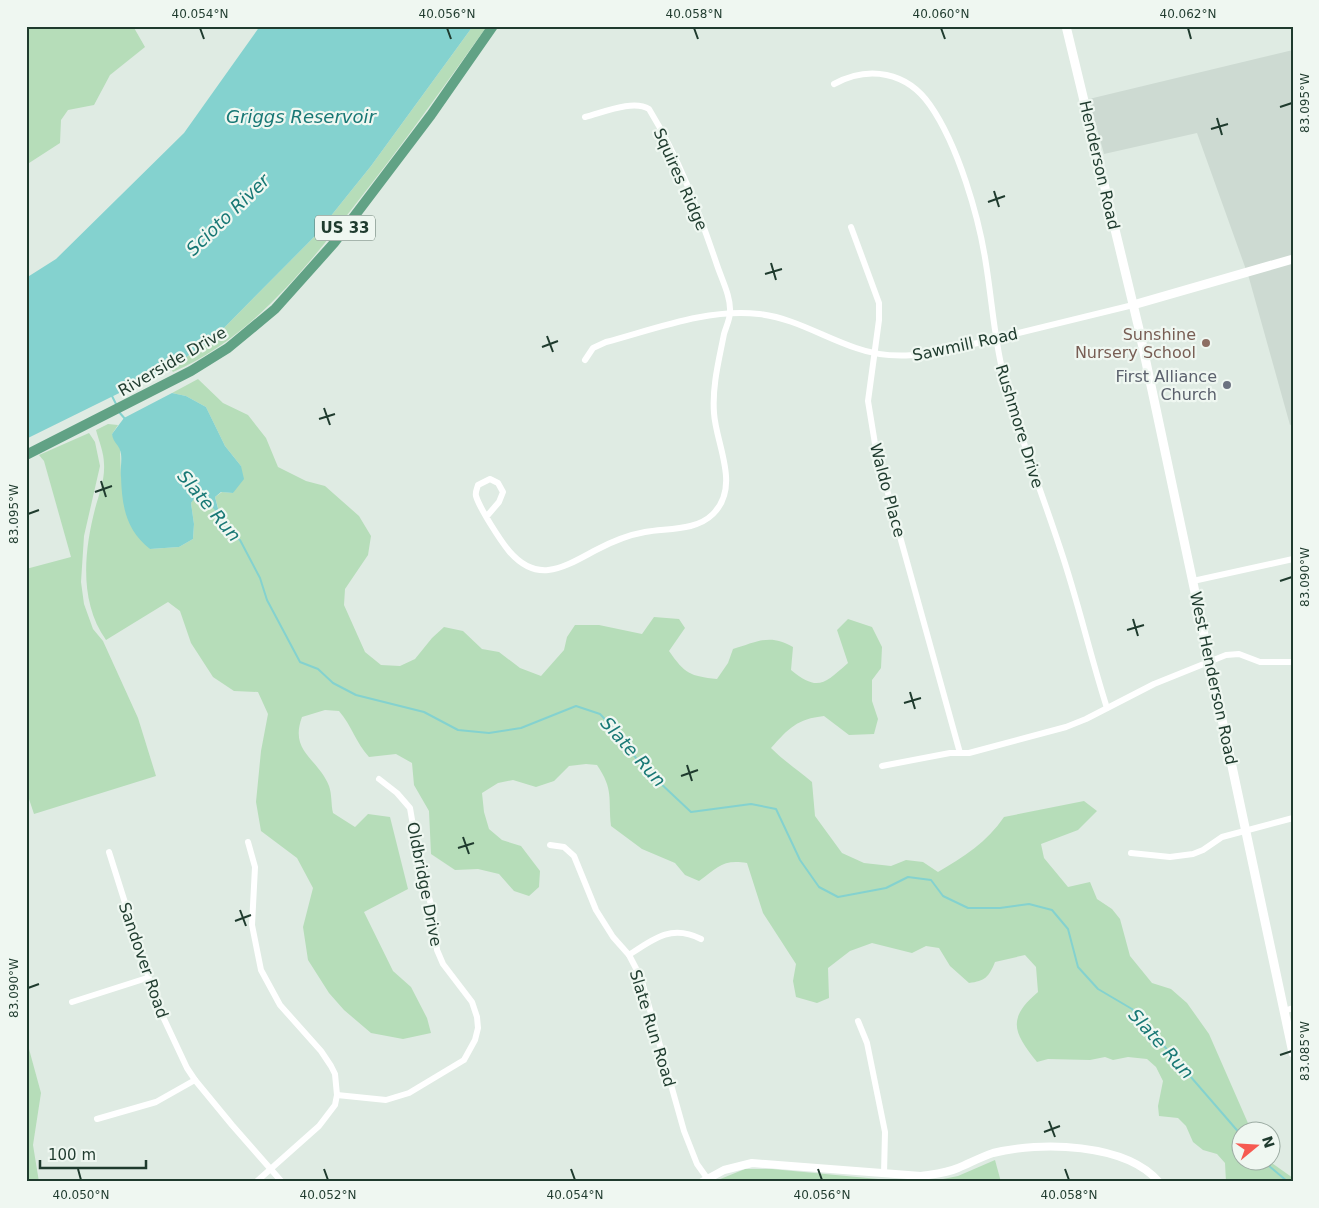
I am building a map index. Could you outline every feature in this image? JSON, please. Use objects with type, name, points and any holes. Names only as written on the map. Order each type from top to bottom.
[{"type":"main road","name":"Riverside Drive","points":[[26,455],[122,407],[219,354],[275,309],[334,243],[431,116],[493,26]]},
{"type":"main road","name":"Henderson Road","points":[[1066,26],[1133,305]]},
{"type":"main road","name":"Sawmill Road","points":[[1133,305],[1293,259]]},
{"type":"main road","name":"West Henderson Road","points":[[1133,305],[1211,660],[1246,831],[1288,1009],[1293,1052]]},
{"type":"street","name":"Rushmore Drive","points":[[834,84],[851,76],[868,72],[893,75],[911,86],[931,106],[954,153],[978,226],[986,263],[996,339],[1018,428],[1061,549],[1107,708]]},
{"type":"street","name":"Squires Ridge","points":[[585,118],[630,106],[643,106],[649,110],[680,169],[701,217],[728,294],[730,313]]},
{"type":"street","name":"Waldo Place","points":[[851,227],[879,302],[875,353],[868,401],[876,450],[960,753]]},
{"type":"street","name":"Sawmill Road","points":[[585,360],[593,348],[606,342],[696,318],[730,313],[759,314],[783,319],[856,348],[875,353],[919,356],[1133,305]]},
{"type":"street","points":[[487,516],[499,502],[503,492],[498,483],[490,479],[480,482],[476,490],[476,496],[487,516],[513,556],[528,567],[544,571],[560,569],[610,542],[637,534],[699,524],[707,519],[720,505],[726,484],[726,465],[715,426],[713,402],[717,368],[730,313]]},
{"type":"street","points":[[1193,581],[1293,559]]},
{"type":"street","points":[[882,766],[983,750],[1066,727],[1154,684],[1211,660],[1239,654],[1260,662],[1293,662]]},
{"type":"street","name":"Oldbridge Drive","points":[[337,1095],[386,1100],[409,1093],[464,1060],[471,1050],[478,1028],[472,1002],[443,964],[437,950],[433,912],[419,861],[410,808],[397,792],[378,779]]},
{"type":"street","points":[[1131,853],[1170,856],[1193,854],[1203,850],[1222,837],[1293,818]]},
{"type":"street","points":[[248,842],[255,868],[252,926],[262,970],[280,1005],[321,1051],[331,1066],[335,1074],[337,1095],[335,1106],[328,1116],[256,1182]]},
{"type":"street","name":"Slate Run Road","points":[[550,845],[564,847],[574,856],[596,910],[613,937],[629,955],[645,991],[690,1149],[704,1180]]},
{"type":"street","name":"Sandover Road","points":[[109,852],[156,1004],[195,1080],[282,1182]]},
{"type":"street","points":[[629,955],[652,940],[673,932],[688,932],[701,939]]},
{"type":"street","points":[[72,1002],[147,978]]},
{"type":"street","points":[[858,1021],[867,1043],[885,1132],[884,1174]]},
{"type":"street","points":[[97,1120],[156,1102],[195,1080]]},
{"type":"street","points":[[704,1180],[724,1170],[752,1163],[907,1176],[934,1174],[947,1172],[983,1156],[1008,1150],[1075,1148],[1105,1151],[1124,1158],[1142,1167],[1159,1182]]},
{"type":"shaded area","points":[[1293,50],[1293,424],[1290,425],[1249,278],[1197,133],[1104,154],[1089,99]]},
{"type":"green space","points":[[26,26],[133,26],[145,47],[110,75],[94,105],[68,110],[61,120],[60,143],[26,165]]},
{"type":"green space","points":[[473,26],[487,26],[391,158],[319,251],[276,298],[228,340],[201,358],[173,372],[170,368],[214,338],[314,237],[371,166]]},
{"type":"green space","points":[[198,379],[223,403],[248,415],[266,438],[278,467],[306,481],[325,486],[359,516],[371,536],[368,555],[345,589],[344,605],[365,652],[381,665],[400,666],[415,659],[432,638],[444,627],[463,631],[482,649],[499,652],[520,668],[541,676],[564,650],[567,637],[575,625],[599,625],[642,634],[654,617],[679,619],[685,628],[669,651],[679,665],[694,675],[717,679],[728,663],[733,649],[763,640],[777,640],[793,647],[791,670],[808,681],[821,683],[833,676],[848,663],[837,630],[848,619],[872,627],[882,647],[881,668],[872,680],[872,701],[878,719],[874,734],[849,735],[824,716],[815,717],[794,726],[771,748],[812,782],[815,816],[842,853],[864,863],[891,866],[906,860],[923,862],[938,872],[974,848],[990,834],[1004,817],[1084,801],[1097,811],[1078,830],[1041,844],[1044,858],[1068,887],[1090,882],[1097,899],[1112,909],[1120,919],[1130,956],[1152,983],[1171,989],[1187,1003],[1209,1034],[1247,1120],[1232,1120],[1232,1170],[1282,1170],[1293,1178],[1293,1182],[1226,1182],[1225,1163],[1217,1154],[1203,1150],[1193,1142],[1186,1126],[1178,1118],[1159,1116],[1158,1106],[1163,1081],[1156,1067],[1147,1059],[1128,1057],[1113,1060],[1105,1057],[1090,1060],[1048,1059],[1037,1062],[1023,1043],[1017,1026],[1021,1010],[1038,992],[1036,967],[1025,955],[995,962],[986,977],[969,983],[950,966],[939,948],[926,946],[912,953],[872,943],[850,951],[828,968],[829,998],[817,1003],[796,997],[793,981],[796,964],[763,913],[747,863],[726,863],[699,881],[685,875],[675,863],[642,849],[611,826],[608,788],[597,765],[569,766],[554,781],[536,787],[513,780],[498,783],[482,793],[484,812],[489,829],[502,840],[521,846],[540,871],[539,887],[529,896],[514,891],[499,874],[478,869],[455,870],[431,854],[429,811],[414,785],[412,763],[396,754],[369,757],[339,711],[325,710],[302,717],[299,739],[306,754],[324,776],[329,786],[333,813],[355,827],[368,814],[390,817],[408,889],[364,912],[393,971],[411,987],[427,1018],[431,1033],[403,1039],[371,1033],[344,1010],[329,993],[308,960],[303,927],[313,888],[297,858],[261,831],[256,802],[261,751],[268,714],[258,692],[234,691],[213,677],[191,643],[180,611],[168,602],[106,640],[91,610],[86,576],[88,542],[104,476],[103,456],[96,430],[108,424],[118,425],[112,434],[120,447],[121,477],[150,549],[179,547],[193,539],[194,524],[191,503],[199,491],[220,515],[215,497],[222,492],[233,493],[241,466],[225,446],[206,407],[186,396],[172,393]]},
{"type":"green space","points":[[89,433],[95,442],[100,466],[84,536],[81,582],[84,604],[93,629],[103,641],[138,718],[156,776],[34,814],[26,790],[26,569],[71,557],[44,461],[39,455]]},
{"type":"green space","points":[[26,1038],[41,1093],[33,1145],[39,1182],[28,1182],[26,1178]]},
{"type":"green space","points":[[995,1160],[1001,1182],[928,1182],[958,1176]]},
{"type":"green space","points":[[745,1169],[772,1169],[910,1182],[713,1182]]},
{"type":"water","name":"Griggs Reservoir","points":[[260,26],[473,26],[371,166],[314,237],[214,338],[170,368],[26,439],[26,278],[56,259],[184,133]]},
{"type":"water","points":[[172,393],[186,396],[206,407],[225,446],[241,466],[244,479],[233,493],[221,492],[215,497],[220,516],[199,492],[191,503],[194,524],[193,539],[179,547],[150,549],[135,534],[124,508],[121,454],[112,434],[124,418]]},
{"type":"waterway","name":"Slate Run","points":[[112,396],[117,406]]},
{"type":"waterway","name":"Slate Run","points":[[119,412],[126,420]]},
{"type":"waterway","name":"Slate Run","points":[[220,516],[222,524],[228,533],[240,540],[260,578],[267,600],[300,662],[318,669],[333,683],[356,695],[424,712],[458,730],[489,733],[521,728],[576,706],[600,714],[618,733],[641,765],[691,812],[751,804],[776,809],[800,860],[819,887],[838,897],[886,888],[908,877],[931,880],[943,896],[968,908],[1000,908],[1029,904],[1052,910],[1068,929],[1078,967],[1098,989],[1132,1009],[1232,1124]]},
{"type":"waterway","name":"Slate Run","points":[[1274,1170],[1288,1182]]},
{"type":"place","name":"Sunshine Nursery School","points":[[1206,343]]},
{"type":"place","name":"First Alliance Church","points":[[1227,385]]},
{"type":"water label","name":"Scioto River","points":[[228,215]]}]
